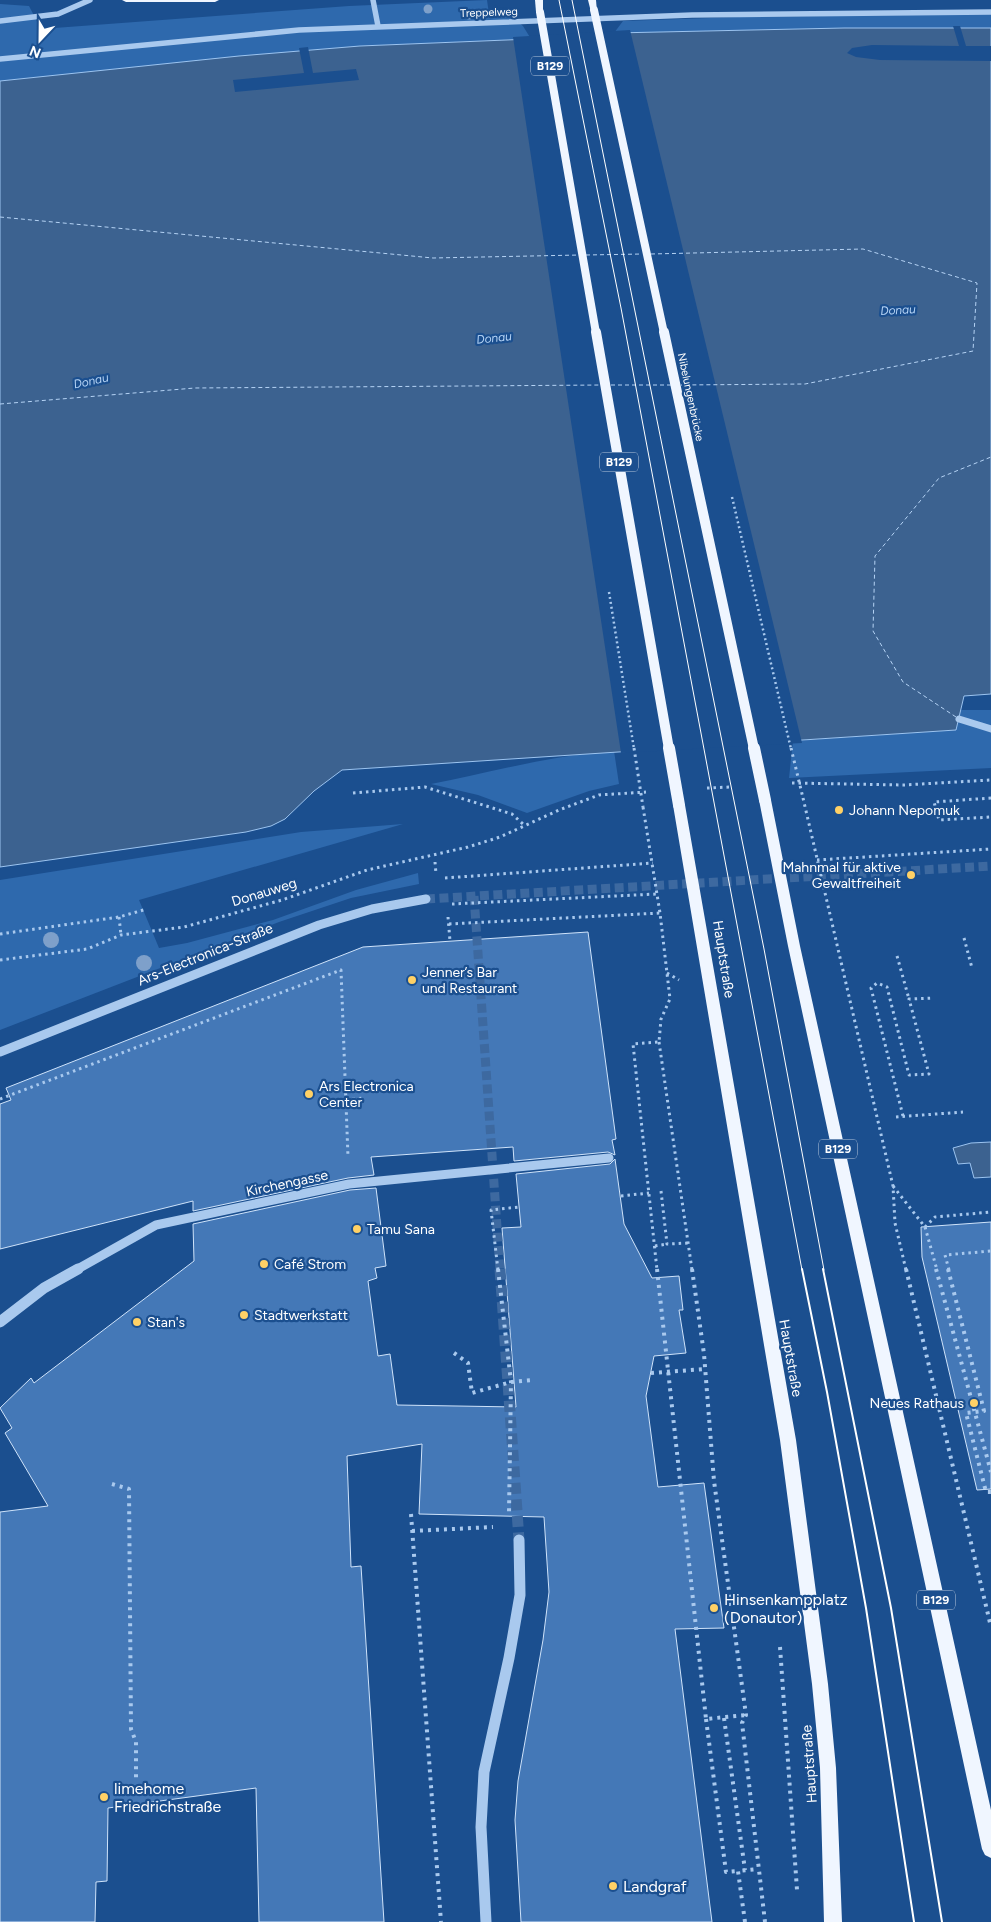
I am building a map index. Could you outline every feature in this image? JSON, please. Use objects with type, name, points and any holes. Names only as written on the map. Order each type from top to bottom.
[{"type":"main road","points":[[126,0],[214,0]]},
{"type":"main road","name":"Hauptstraße","points":[[539,0],[704,944],[788,1440],[823,1712],[828,1768],[833,1922]]},
{"type":"main road","name":"Nibelungenbrücke","points":[[593,5],[765,800],[794,946],[980,1797]]},
{"type":"main road","name":"B129","points":[[980,1797],[991,1849]]},
{"type":"street","points":[[0,21],[62,15],[79,8],[90,0]]},
{"type":"street","points":[[373,0],[378,26]]},
{"type":"street","name":"Treppelweg","points":[[0,59],[200,38],[378,26],[692,15],[991,12]]},
{"type":"street","points":[[959,719],[991,729]]},
{"type":"street","name":"Ars-Electronica-Straße","points":[[0,1052],[286,937],[346,916],[426,899]]},
{"type":"street","name":"Kirchengasse","points":[[0,1322],[44,1288],[156,1226],[349,1184],[609,1158]]},
{"type":"street","points":[[486,1922],[481,1827],[484,1772],[509,1658],[520,1595],[519,1540]]},
{"type":"street","points":[[980,1797],[991,1824]]},
{"type":"path","points":[[353,793],[425,787],[512,814],[524,825]]},
{"type":"path","points":[[802,798],[893,1186],[895,1223],[991,1627]]},
{"type":"path","points":[[991,798],[934,802],[940,820],[991,817]]},
{"type":"path","points":[[643,807],[660,913],[670,999],[661,1018],[659,1042],[705,1369],[714,1481],[746,1716],[742,1723],[765,1922]]},
{"type":"path","name":"Donauweg","points":[[0,960],[87,949],[121,935],[184,927],[282,900],[367,870],[476,845],[500,837],[530,823]]},
{"type":"path","points":[[817,860],[991,848]]},
{"type":"path","points":[[435,862],[436,878],[652,863]]},
{"type":"path","points":[[446,904],[656,894]]},
{"type":"path","points":[[0,934],[119,916],[147,909]]},
{"type":"path","points":[[449,924],[660,913]]},
{"type":"path","points":[[119,916],[121,935]]},
{"type":"path","points":[[964,938],[972,968]]},
{"type":"path","points":[[897,956],[929,1074],[909,1076],[887,987],[877,983],[871,988],[903,1116]]},
{"type":"path","points":[[0,1099],[341,970],[349,1184]]},
{"type":"path","points":[[909,999],[934,998]]},
{"type":"path","points":[[659,1042],[633,1044],[706,1719],[726,1872],[758,1869]]},
{"type":"path","points":[[346,1100],[363,1098]]},
{"type":"path","points":[[896,1117],[963,1112]]},
{"type":"path","points":[[893,1186],[925,1227],[991,1472]]},
{"type":"path","points":[[660,1191],[667,1244]]},
{"type":"path","points":[[621,1196],[649,1193]]},
{"type":"path","points":[[509,1516],[511,1382],[491,1210],[519,1207]]},
{"type":"path","points":[[925,1227],[935,1217],[991,1212]]},
{"type":"path","points":[[655,1246],[688,1243]]},
{"type":"path","points":[[991,1251],[945,1255],[984,1411],[966,1413],[986,1492],[991,1492]]},
{"type":"path","points":[[454,1353],[468,1363],[472,1393],[511,1382],[533,1380]]},
{"type":"path","points":[[651,1373],[705,1369]]},
{"type":"path","points":[[112,1484],[129,1489],[131,1728],[136,1742],[136,1779]]},
{"type":"path","points":[[411,1514],[441,1922]]},
{"type":"path","points":[[412,1531],[499,1526]]},
{"type":"path","points":[[780,1640],[797,1893]]},
{"type":"path","points":[[706,1719],[746,1716]]},
{"type":"path","points":[[724,1718],[745,1870]]},
{"type":"path","points":[[738,1872],[745,1922]]},
{"type":"shaded area","points":[[487,0],[489,14],[509,13],[523,26],[531,39],[360,46],[0,81],[0,4],[29,6],[41,29],[349,6]]},
{"type":"shaded area","points":[[991,14],[991,28],[844,28],[614,33],[623,21],[739,17]]},
{"type":"shaded area","points":[[961,710],[991,710],[991,768],[789,778],[793,741],[956,730]]},
{"type":"shaded area","points":[[614,751],[619,784],[589,791],[527,813],[478,795],[431,784],[545,760]]},
{"type":"shaded area","points":[[403,824],[139,900],[159,948],[187,943],[273,920],[356,890],[418,873],[419,884],[351,898],[279,922],[0,1030],[0,880],[301,832]]},
{"type":"water","name":"Donau","points":[[844,28],[991,28],[991,694],[964,696],[956,730],[342,770],[314,791],[285,819],[271,826],[246,832],[0,867],[0,81],[239,56],[360,46],[531,39],[614,33]]},
{"type":"water","points":[[991,1142],[991,1177],[974,1178],[970,1163],[958,1164],[953,1148],[971,1143]]},
{"type":"pier","points":[[953,26],[960,26],[966,46],[991,46],[991,61],[880,60],[856,57],[847,53],[852,48],[872,45],[959,46]]},
{"type":"pier","points":[[630,30],[802,743],[621,753],[513,37]]},
{"type":"pier","points":[[308,47],[313,73],[356,69],[359,80],[235,92],[233,80],[304,73],[299,48]]},
{"type":"building","name":"Ars Electronica Center","points":[[588,932],[616,1139],[612,1140],[615,1155],[608,1152],[514,1161],[513,1147],[371,1157],[374,1175],[348,1178],[193,1211],[193,1201],[0,1249],[0,1104],[11,1100],[6,1088],[363,947]]},
{"type":"building","points":[[615,1159],[624,1224],[652,1278],[679,1276],[683,1310],[679,1310],[686,1353],[654,1356],[646,1396],[658,1487],[704,1483],[724,1628],[675,1629],[712,1922],[521,1922],[515,1820],[518,1781],[543,1640],[549,1592],[544,1517],[419,1514],[422,1444],[347,1456],[351,1567],[361,1566],[384,1922],[259,1922],[256,1788],[108,1808],[107,1881],[96,1882],[95,1922],[0,1922],[0,1512],[48,1506],[5,1433],[12,1428],[0,1408],[31,1378],[34,1383],[194,1261],[193,1224],[350,1190],[376,1188],[386,1266],[375,1268],[377,1278],[368,1281],[378,1356],[390,1354],[397,1405],[516,1407],[502,1228],[521,1227],[516,1174],[610,1164]]},
{"type":"building","name":"Neues Rathaus","points":[[991,1222],[991,1489],[977,1490],[922,1257],[921,1227]]},
{"type":"ferry route","points":[[0,217],[433,258],[580,255]]},
{"type":"ferry route","points":[[651,254],[863,249],[977,283],[973,351],[805,384],[681,385]]},
{"type":"ferry route","points":[[586,255],[642,254]]},
{"type":"ferry route","points":[[0,404],[195,388],[602,385]]},
{"type":"ferry route","points":[[611,385],[672,385]]},
{"type":"ferry route","points":[[956,717],[903,682],[873,631],[875,556],[939,478],[991,457]]},
{"type":"tunnel","points":[[474,896],[991,866]]},
{"type":"tunnel","points":[[426,899],[474,896]]},
{"type":"tunnel","points":[[474,896],[500,1270]]},
{"type":"tunnel","points":[[500,1269],[519,1540]]},
{"type":"tram line","points":[[559,0],[621,308],[802,1270]]},
{"type":"tram line","points":[[572,0],[764,949],[824,1270]]},
{"type":"tram line","points":[[802,1269],[827,1392],[866,1608],[914,1922]]},
{"type":"tram line","points":[[823,1269],[891,1608],[942,1922]]},
{"type":"place","name":"Johann Nepomuk","points":[[839,810]]},
{"type":"place","name":"Mahnmal für aktive Gewaltfreiheit","points":[[911,875]]},
{"type":"place","name":"Jenner’s Bar und Restaurant","points":[[412,980]]},
{"type":"place","name":"Ars Electronica Center","points":[[309,1094]]},
{"type":"place","name":"Tamu Sana","points":[[357,1229]]},
{"type":"place","name":"Café Strom","points":[[264,1264]]},
{"type":"place","name":"Stadtwerkstatt","points":[[244,1315]]},
{"type":"place","name":"Stan's","points":[[137,1322]]},
{"type":"place","name":"Neues Rathaus","points":[[974,1403]]},
{"type":"place","name":"Hinsenkampplatz (Donautor)","points":[[714,1608]]},
{"type":"place","name":"limehome Friedrichstraße","points":[[104,1797]]},
{"type":"place","name":"Landgraf","points":[[613,1886]]}]
